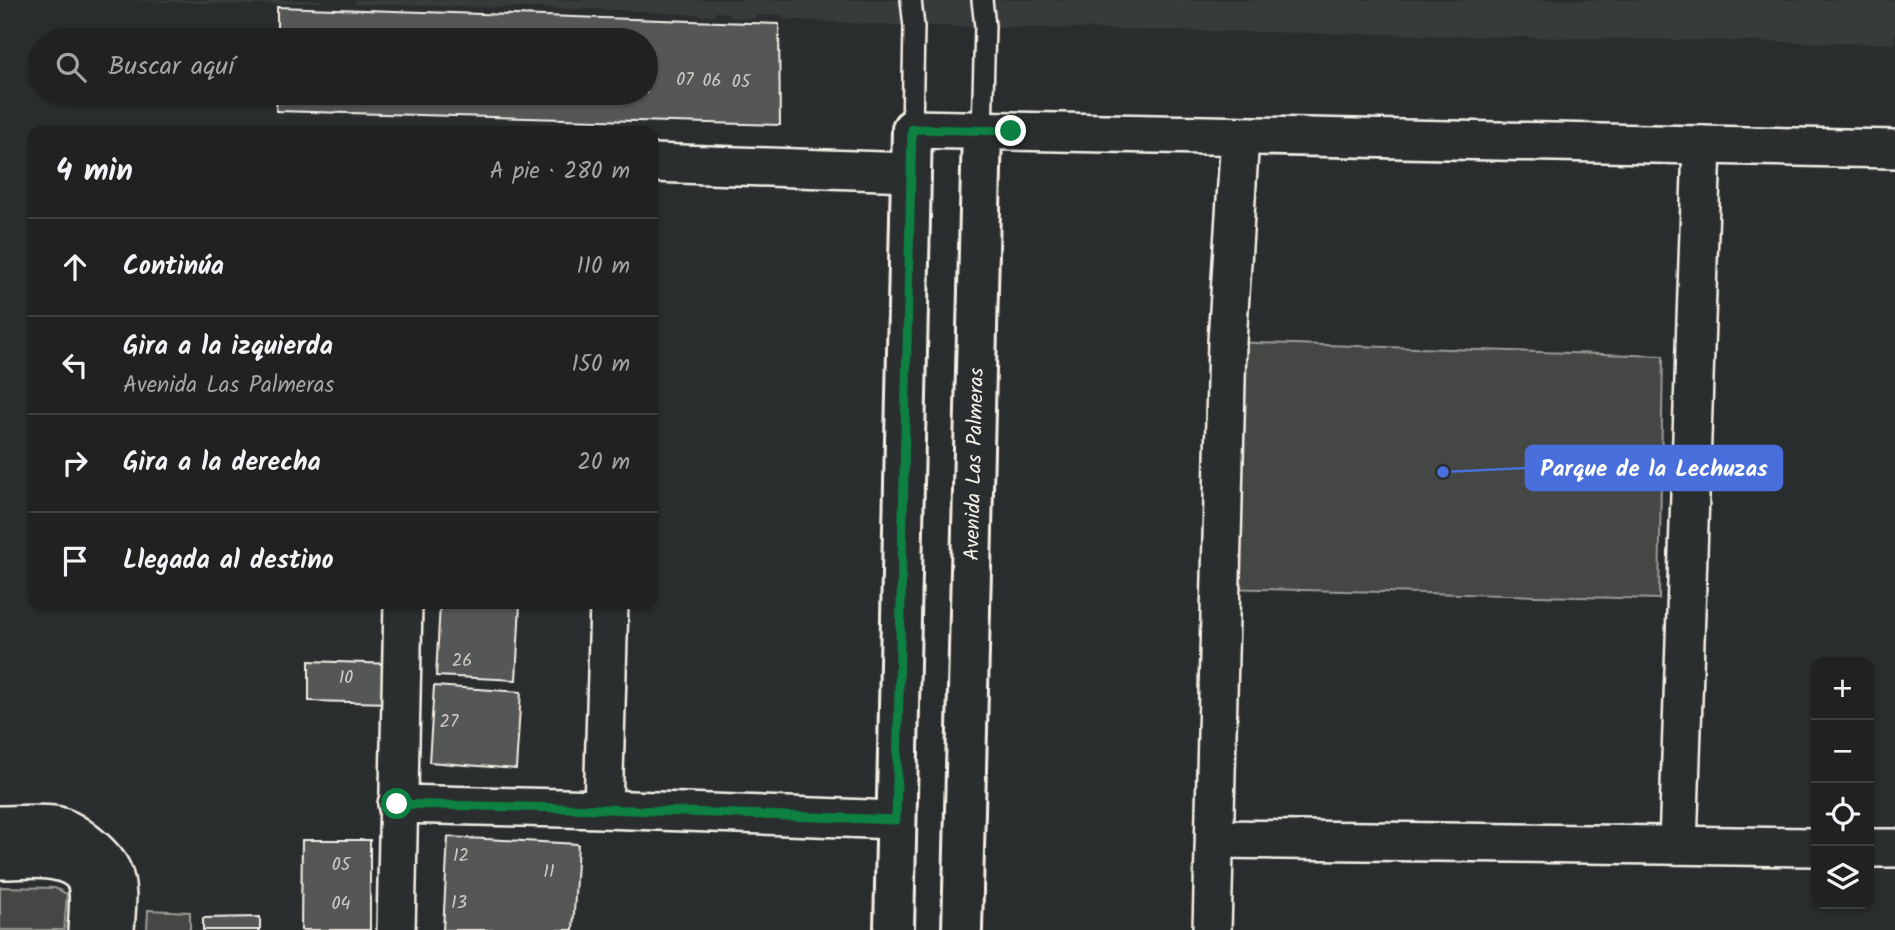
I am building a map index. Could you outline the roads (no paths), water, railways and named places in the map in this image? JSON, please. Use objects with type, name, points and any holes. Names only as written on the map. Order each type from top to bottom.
[{"type":"street","points":[[894,930],[912,129],[1895,149]]},
{"type":"street","name":"Avenida Las Palmeras","points":[[962,930],[982,130]]},
{"type":"street","points":[[1212,930],[1227,342],[1240,136]]},
{"type":"street","points":[[1678,845],[1702,145]]},
{"type":"street","points":[[658,163],[911,172]]},
{"type":"street","points":[[396,930],[403,609]]},
{"type":"street","points":[[603,809],[609,609]]},
{"type":"street","points":[[397,804],[896,820]]},
{"type":"street","points":[[0,825],[56,825],[74,833],[95,850],[112,871],[117,899],[115,930]]},
{"type":"street","points":[[1215,839],[1811,847]]},
{"type":"street","points":[[1874,848],[1895,848]]},
{"type":"street","points":[[0,860],[55,860],[78,869],[87,883],[87,930]]},
{"type":"lane","points":[[911,0],[914,27],[912,129]]},
{"type":"lane","name":"Avenida Las Palmeras","points":[[982,0],[985,26],[982,130]]},
{"type":"place","name":"Parque de la Lechuzas","points":[[1443,472]]}]
